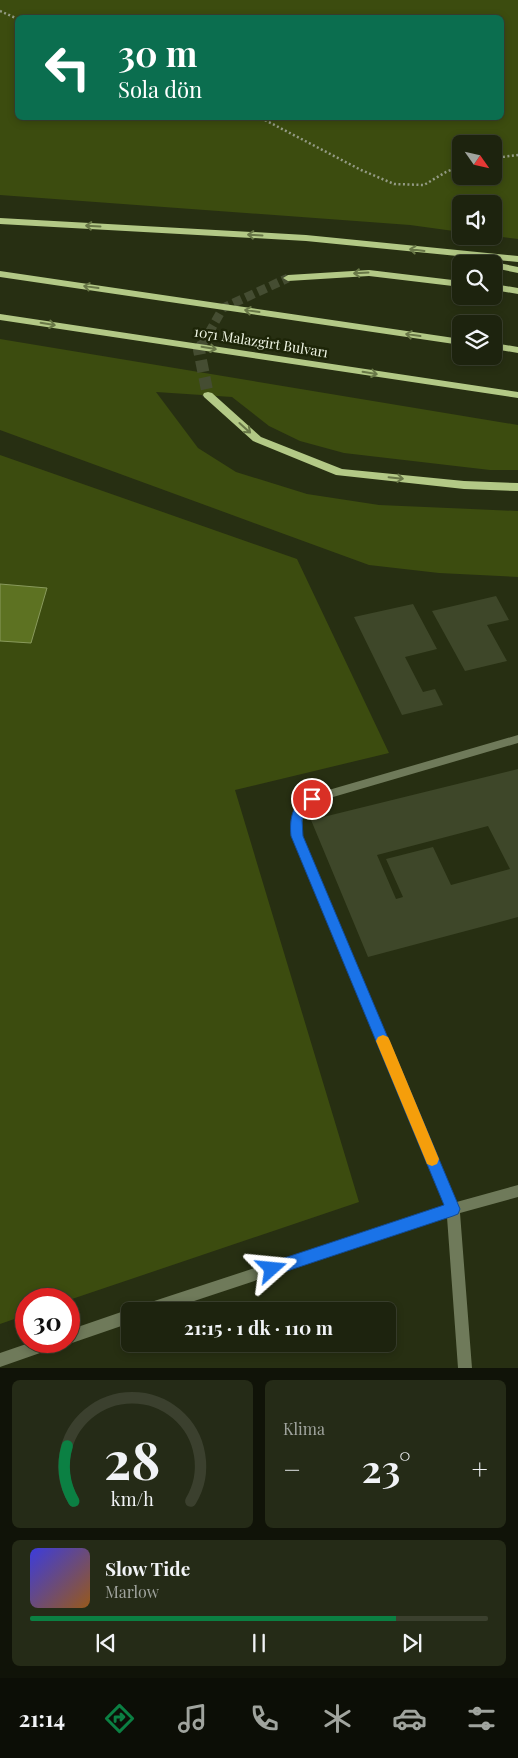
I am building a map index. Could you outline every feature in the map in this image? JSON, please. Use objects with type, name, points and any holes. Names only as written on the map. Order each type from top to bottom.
[{"type":"main road","points":[[0,221],[277,236],[366,243],[446,254],[518,259]]},
{"type":"main road","points":[[446,254],[452,255]]},
{"type":"main road","points":[[502,266],[518,270]]},
{"type":"main road","points":[[288,278],[369,273],[452,283]]},
{"type":"main road","name":"1071 Malazgirt Bulvarı","points":[[0,274],[452,341]]},
{"type":"main road","points":[[502,288],[518,291]]},
{"type":"main road","name":"1071 Malazgirt Bulvarı","points":[[0,317],[518,395]]},
{"type":"main road","points":[[502,347],[518,350]]},
{"type":"main road","points":[[208,395],[256,438],[340,472],[464,484],[518,486]]},
{"type":"street","points":[[465,1368],[453,1209],[297,836],[296,820],[304,805],[312,799],[518,739]]},
{"type":"street","points":[[172,1302],[453,1209],[518,1191]]},
{"type":"street","points":[[80,1332],[121,1319]]},
{"type":"street","points":[[0,1360],[20,1353]]},
{"type":"path","points":[[0,11],[15,18]]},
{"type":"path","points":[[265,120],[361,170],[394,184],[424,185],[452,170]]},
{"type":"path","points":[[502,157],[518,155]]},
{"type":"shaded area","points":[[0,0],[518,0],[518,239],[502,237],[502,195],[452,195],[452,231],[410,225],[0,195]]},
{"type":"shaded area","points":[[0,339],[518,425],[518,470],[490,470],[344,453],[300,441],[269,426],[232,397],[156,392],[198,448],[236,472],[307,494],[379,505],[518,511],[518,577],[439,573],[369,565],[0,430]]},
{"type":"shaded area","points":[[0,455],[297,559],[389,753],[235,790],[359,1202],[80,1296],[80,1288],[15,1288],[15,1319],[0,1324]]},
{"type":"shaded area","points":[[0,584],[47,588],[31,643],[0,641]]},
{"type":"building","points":[[496,596],[509,620],[487,625],[507,661],[465,671],[432,611]]},
{"type":"building","points":[[413,604],[437,649],[405,657],[423,692],[435,689],[443,705],[402,715],[354,617]]},
{"type":"building","points":[[518,769],[518,917],[368,957],[311,820]],"holes":[[[488,826],[510,869],[451,885],[433,847],[386,859],[403,897],[396,899],[377,855]]]},
{"type":"tunnel","points":[[202,345],[223,308],[288,278]]},
{"type":"tunnel","points":[[203,344],[199,350],[208,395]]},
{"type":"slow traffic","points":[[383,1041],[432,1159]]},
{"type":"route","points":[[272,1269],[453,1209],[297,836],[295,827],[299,812],[312,799]]}]
